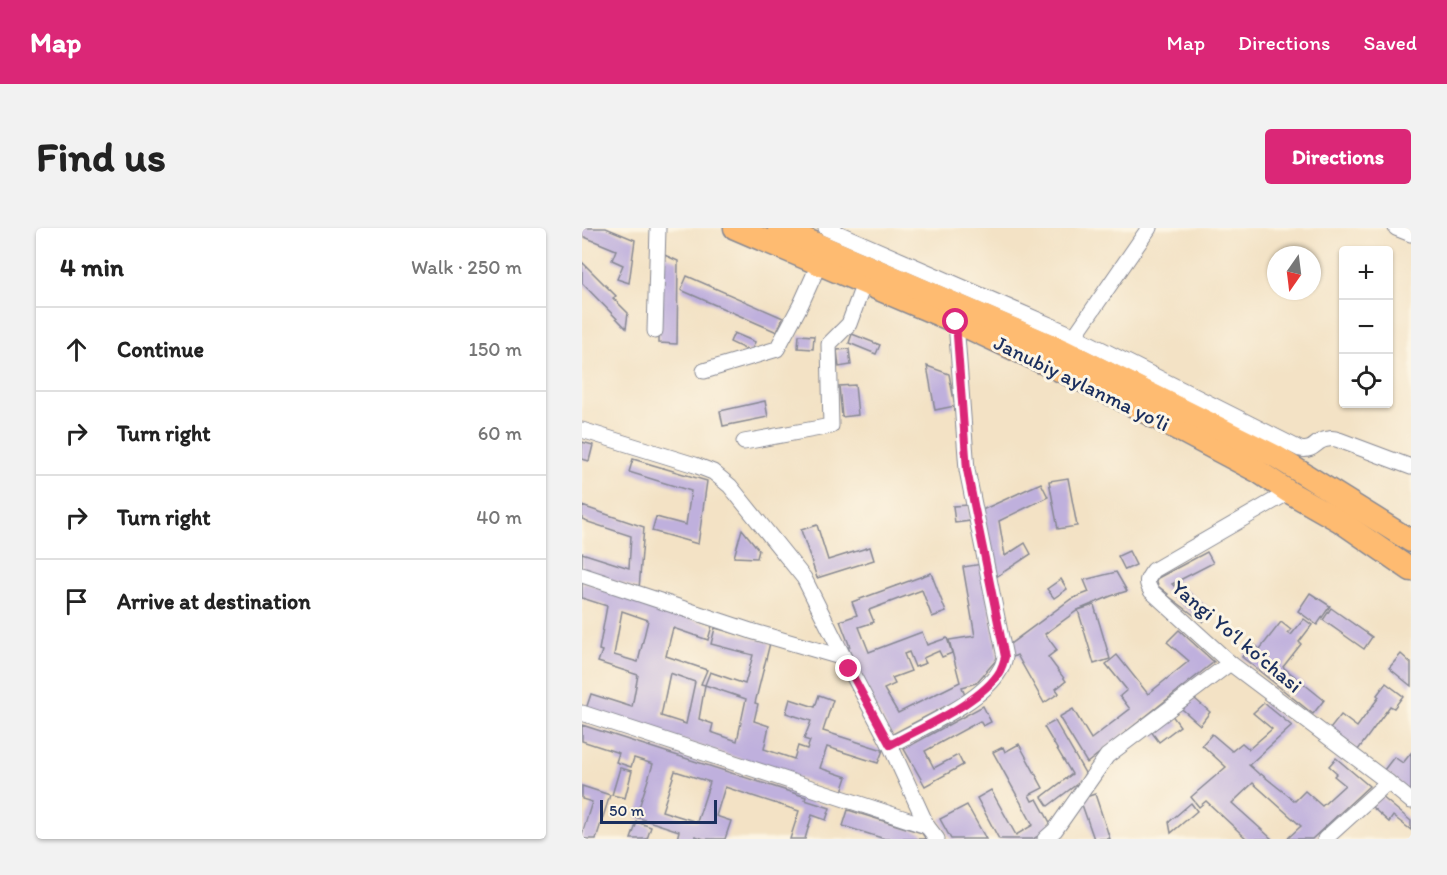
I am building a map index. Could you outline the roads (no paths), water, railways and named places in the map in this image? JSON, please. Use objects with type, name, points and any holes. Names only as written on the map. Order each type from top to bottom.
[{"type":"highway","name":"Janubiy aylanma yoʻli","points":[[735,228],[956,322],[1115,396],[1259,472],[1340,521],[1411,570]]},
{"type":"highway","name":"Janubiy aylanma yoʻli","points":[[779,228],[1070,343],[1275,456],[1411,541]]},
{"type":"street","points":[[655,331],[658,228]]},
{"type":"street","points":[[826,228],[1300,449],[1311,449],[1320,441],[1328,438],[1411,467]]},
{"type":"street","points":[[1070,343],[1149,228]]},
{"type":"street","points":[[1396,228],[1411,234]]},
{"type":"street","points":[[704,371],[777,349],[819,264]]},
{"type":"street","points":[[744,442],[831,426],[829,344],[849,324],[864,283]]},
{"type":"street","points":[[890,745],[969,702],[989,685],[1000,671],[1005,657],[967,470],[956,322]]},
{"type":"street","points":[[582,430],[695,465],[713,472],[730,486],[804,578],[890,745],[927,826],[937,839]]},
{"type":"street","name":"Yangi Yoʻl koʻchasi","points":[[1289,492],[1154,570],[1148,578],[1148,586],[1230,663],[1411,801]]},
{"type":"street","points":[[582,575],[752,631],[844,658]]},
{"type":"street","points":[[1045,839],[1055,830],[1107,756],[1230,663]]},
{"type":"street","points":[[582,712],[927,826]]},
{"type":"street","points":[[1325,839],[1388,782]]}]
